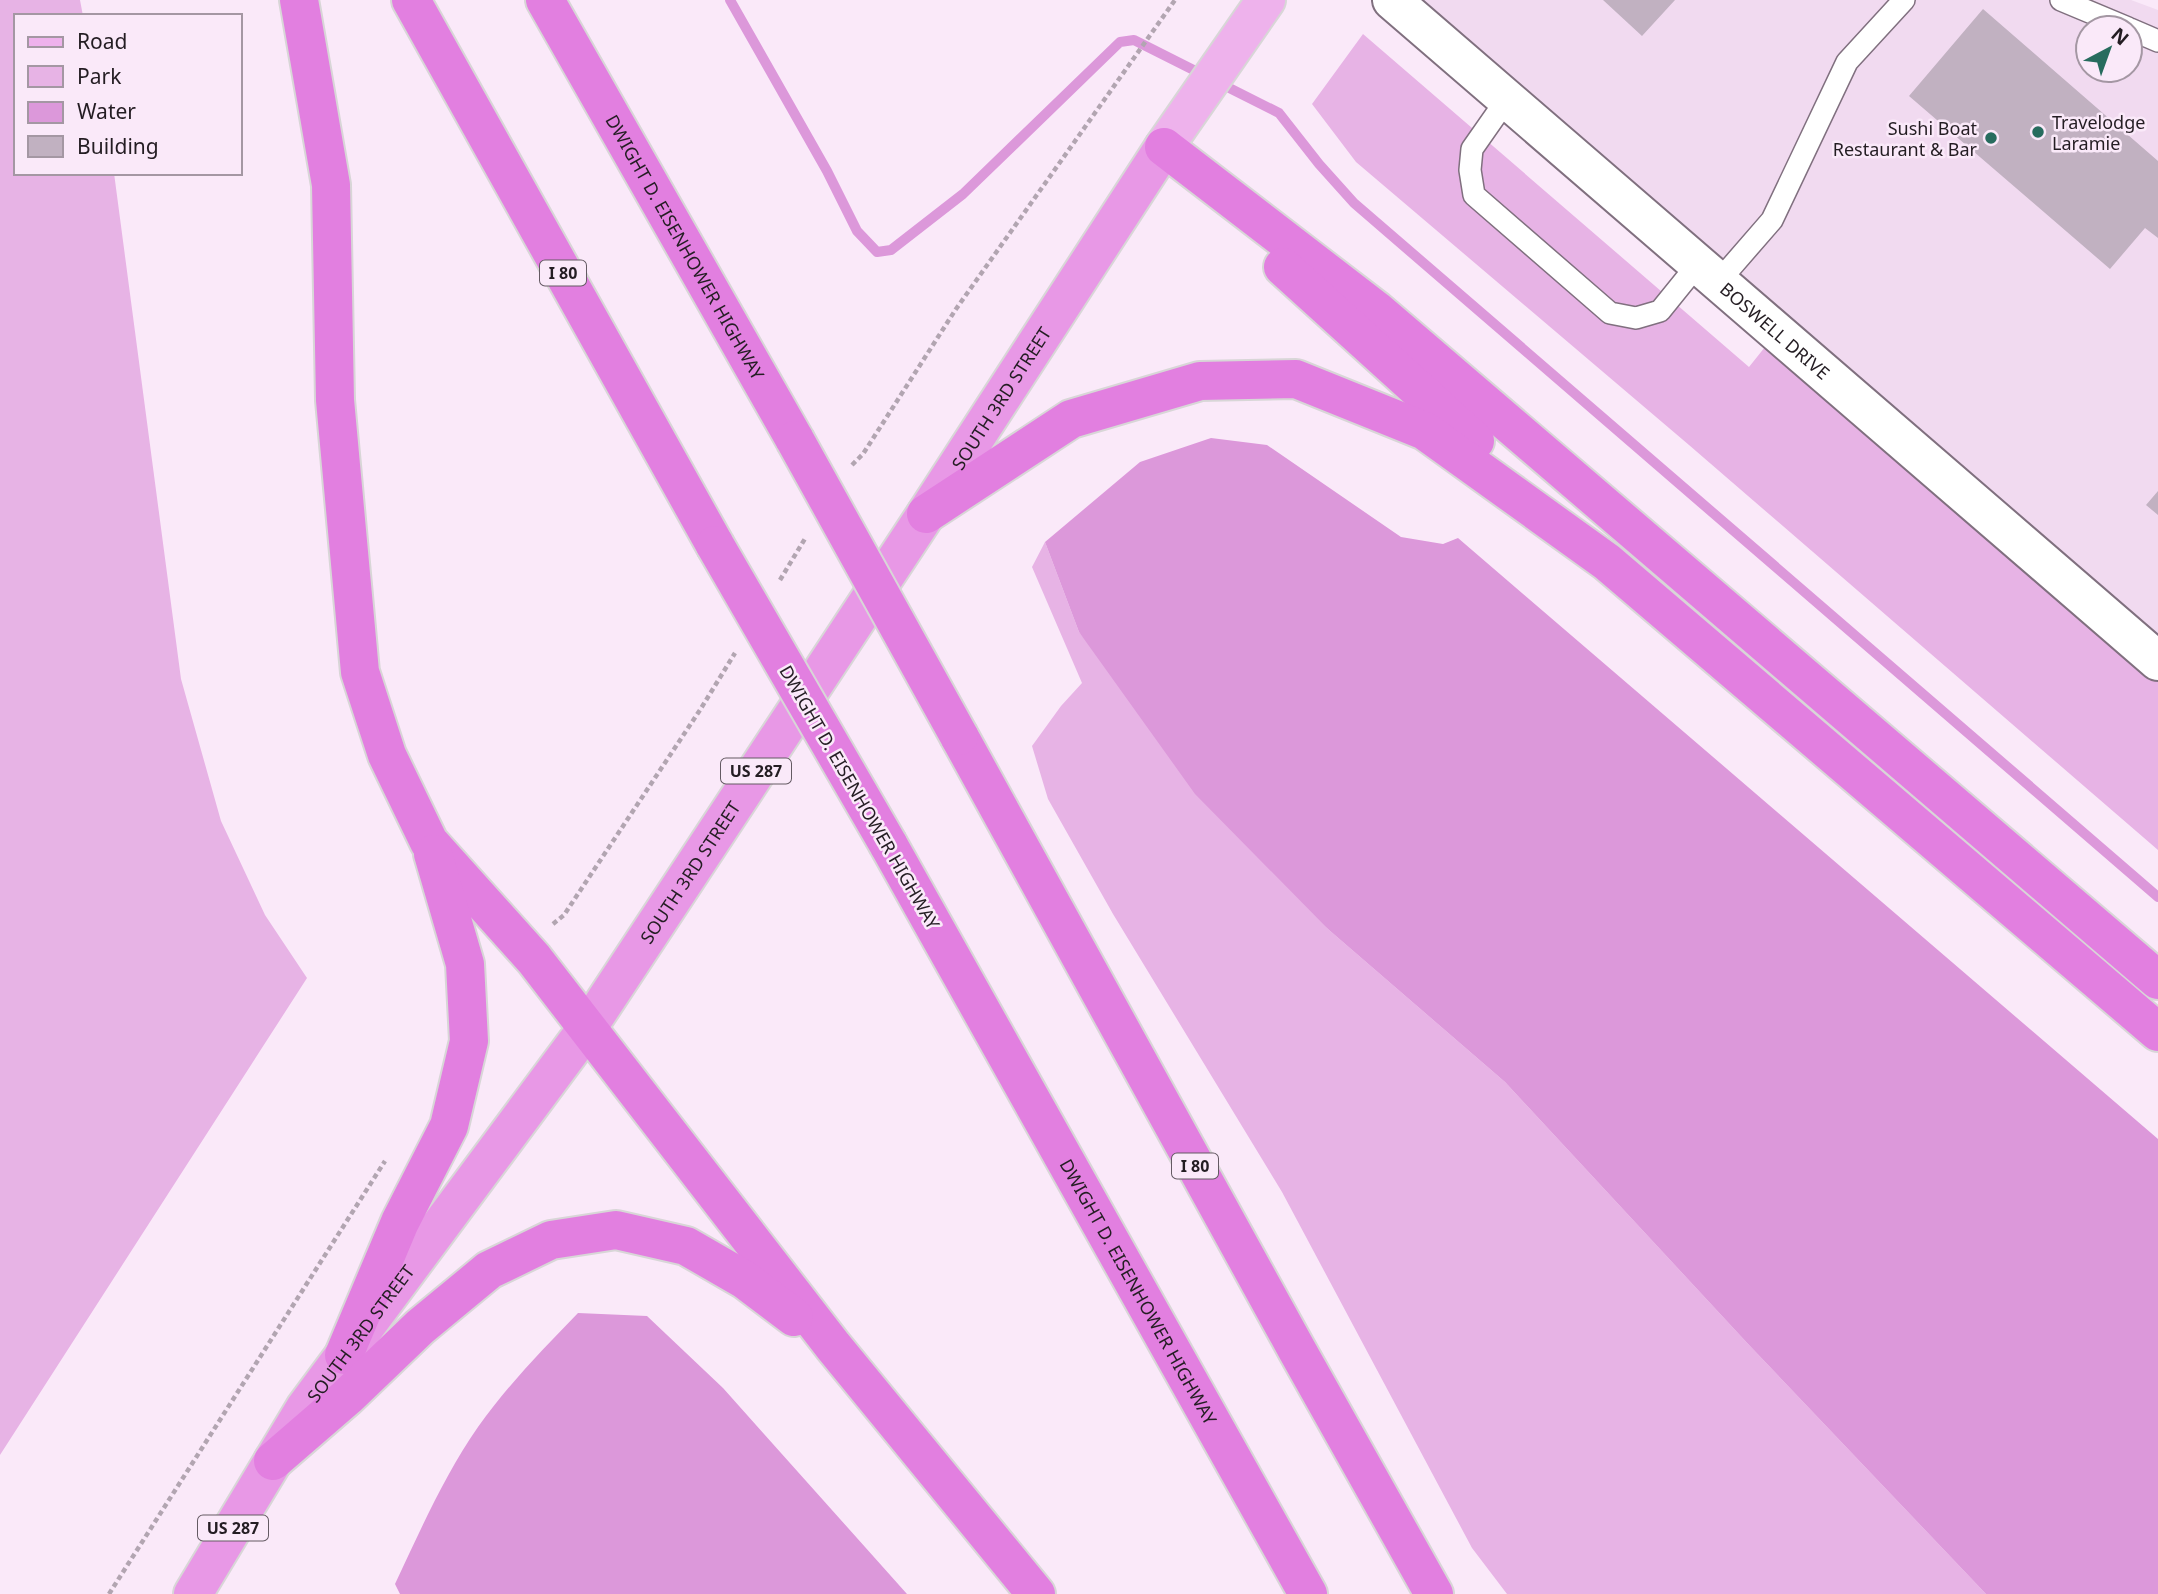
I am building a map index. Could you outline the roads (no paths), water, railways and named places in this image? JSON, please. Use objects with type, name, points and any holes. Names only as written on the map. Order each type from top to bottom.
[{"type":"highway","points":[[299,0],[331,184],[335,400],[360,672],[387,755],[429,842],[465,964],[469,1041],[449,1126],[400,1222],[344,1355]]},
{"type":"highway","name":"DWIGHT D. EISENHOWER HIGHWAY","points":[[411,0],[715,545],[888,844],[1308,1594]]},
{"type":"highway","name":"DWIGHT D. EISENHOWER HIGHWAY","points":[[545,0],[795,440],[1434,1594]]},
{"type":"highway","points":[[1164,147],[1224,213],[1607,562],[2158,1032]]},
{"type":"highway","points":[[1164,147],[1376,310],[2158,980]]},
{"type":"highway","name":"SOUTH 3RD STREET","points":[[193,1594],[305,1408],[587,1027],[926,514],[1164,147]]},
{"type":"highway","points":[[926,514],[1070,419],[1200,381],[1296,379],[1425,431],[1607,562]]},
{"type":"highway","points":[[429,842],[534,959],[833,1346],[1036,1594]]},
{"type":"highway","points":[[274,1461],[347,1397],[420,1327],[489,1270],[551,1240],[616,1230],[686,1246],[745,1280],[833,1346]]},
{"type":"highway","points":[[1297,1350],[1451,1594]]},
{"type":"main road","name":"SOUTH 3RD STREET","points":[[1164,147],[1266,0]]},
{"type":"street","name":"BOSWELL DRIVE","points":[[1392,0],[2158,660]]},
{"type":"lane","points":[[1507,99],[1472,149],[1470,170],[1474,195],[1610,313],[1636,318],[1660,311],[1772,220],[1847,62],[1905,0]]},
{"type":"lane","points":[[2061,0],[2094,14]]},
{"type":"water","points":[[1211,438],[1267,445],[1401,537],[1443,544],[1458,538],[2158,1139],[2158,1594],[1986,1594],[1749,1345],[1505,1082],[1329,930],[1195,794],[1079,632],[1045,542],[1140,462]]},
{"type":"water","points":[[578,1313],[647,1316],[723,1388],[907,1594],[400,1594],[395,1584],[433,1504],[466,1446],[513,1382]]},
{"type":"waterway","points":[[730,0],[827,171],[857,231],[877,252],[891,250],[963,194],[1120,42],[1134,40],[1279,113],[1354,203],[2158,897]]},
{"type":"place","name":"Travelodge Laramie","points":[[2038,132]]},
{"type":"place","name":"Sushi Boat Restaurant & Bar","points":[[1991,138]]}]
